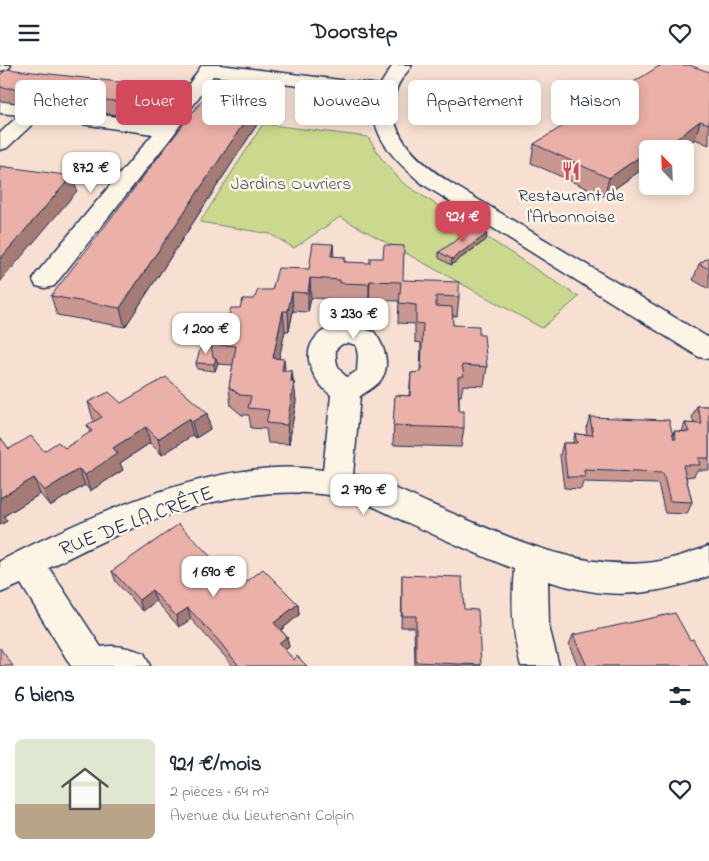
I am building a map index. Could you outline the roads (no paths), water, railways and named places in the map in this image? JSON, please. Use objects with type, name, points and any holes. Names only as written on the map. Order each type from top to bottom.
[{"type":"street","points":[[392,80],[403,65]]},
{"type":"street","points":[[45,280],[166,131],[210,67],[305,80]]},
{"type":"street","points":[[0,107],[15,109]]},
{"type":"street","points":[[106,122],[166,131]]},
{"type":"street","points":[[0,145],[21,125]]},
{"type":"street","points":[[386,125],[388,134],[397,148],[419,171],[444,189],[553,257],[709,350]]},
{"type":"street","points":[[336,483],[346,391]]},
{"type":"street","name":"RUE DE LA CRÊTE","points":[[131,666],[110,663],[92,666],[14,570],[64,545],[144,512],[218,488],[240,484],[289,479],[336,483],[374,494],[532,562],[577,575],[624,579],[670,574],[709,561]]},
{"type":"street","points":[[532,562],[528,603],[530,625],[540,666]]},
{"type":"place","name":"Restaurant de l'Arbonnoise","points":[[571,171]]},
{"type":"park label","name":"Jardins Ouvriers","points":[[291,183]]}]
